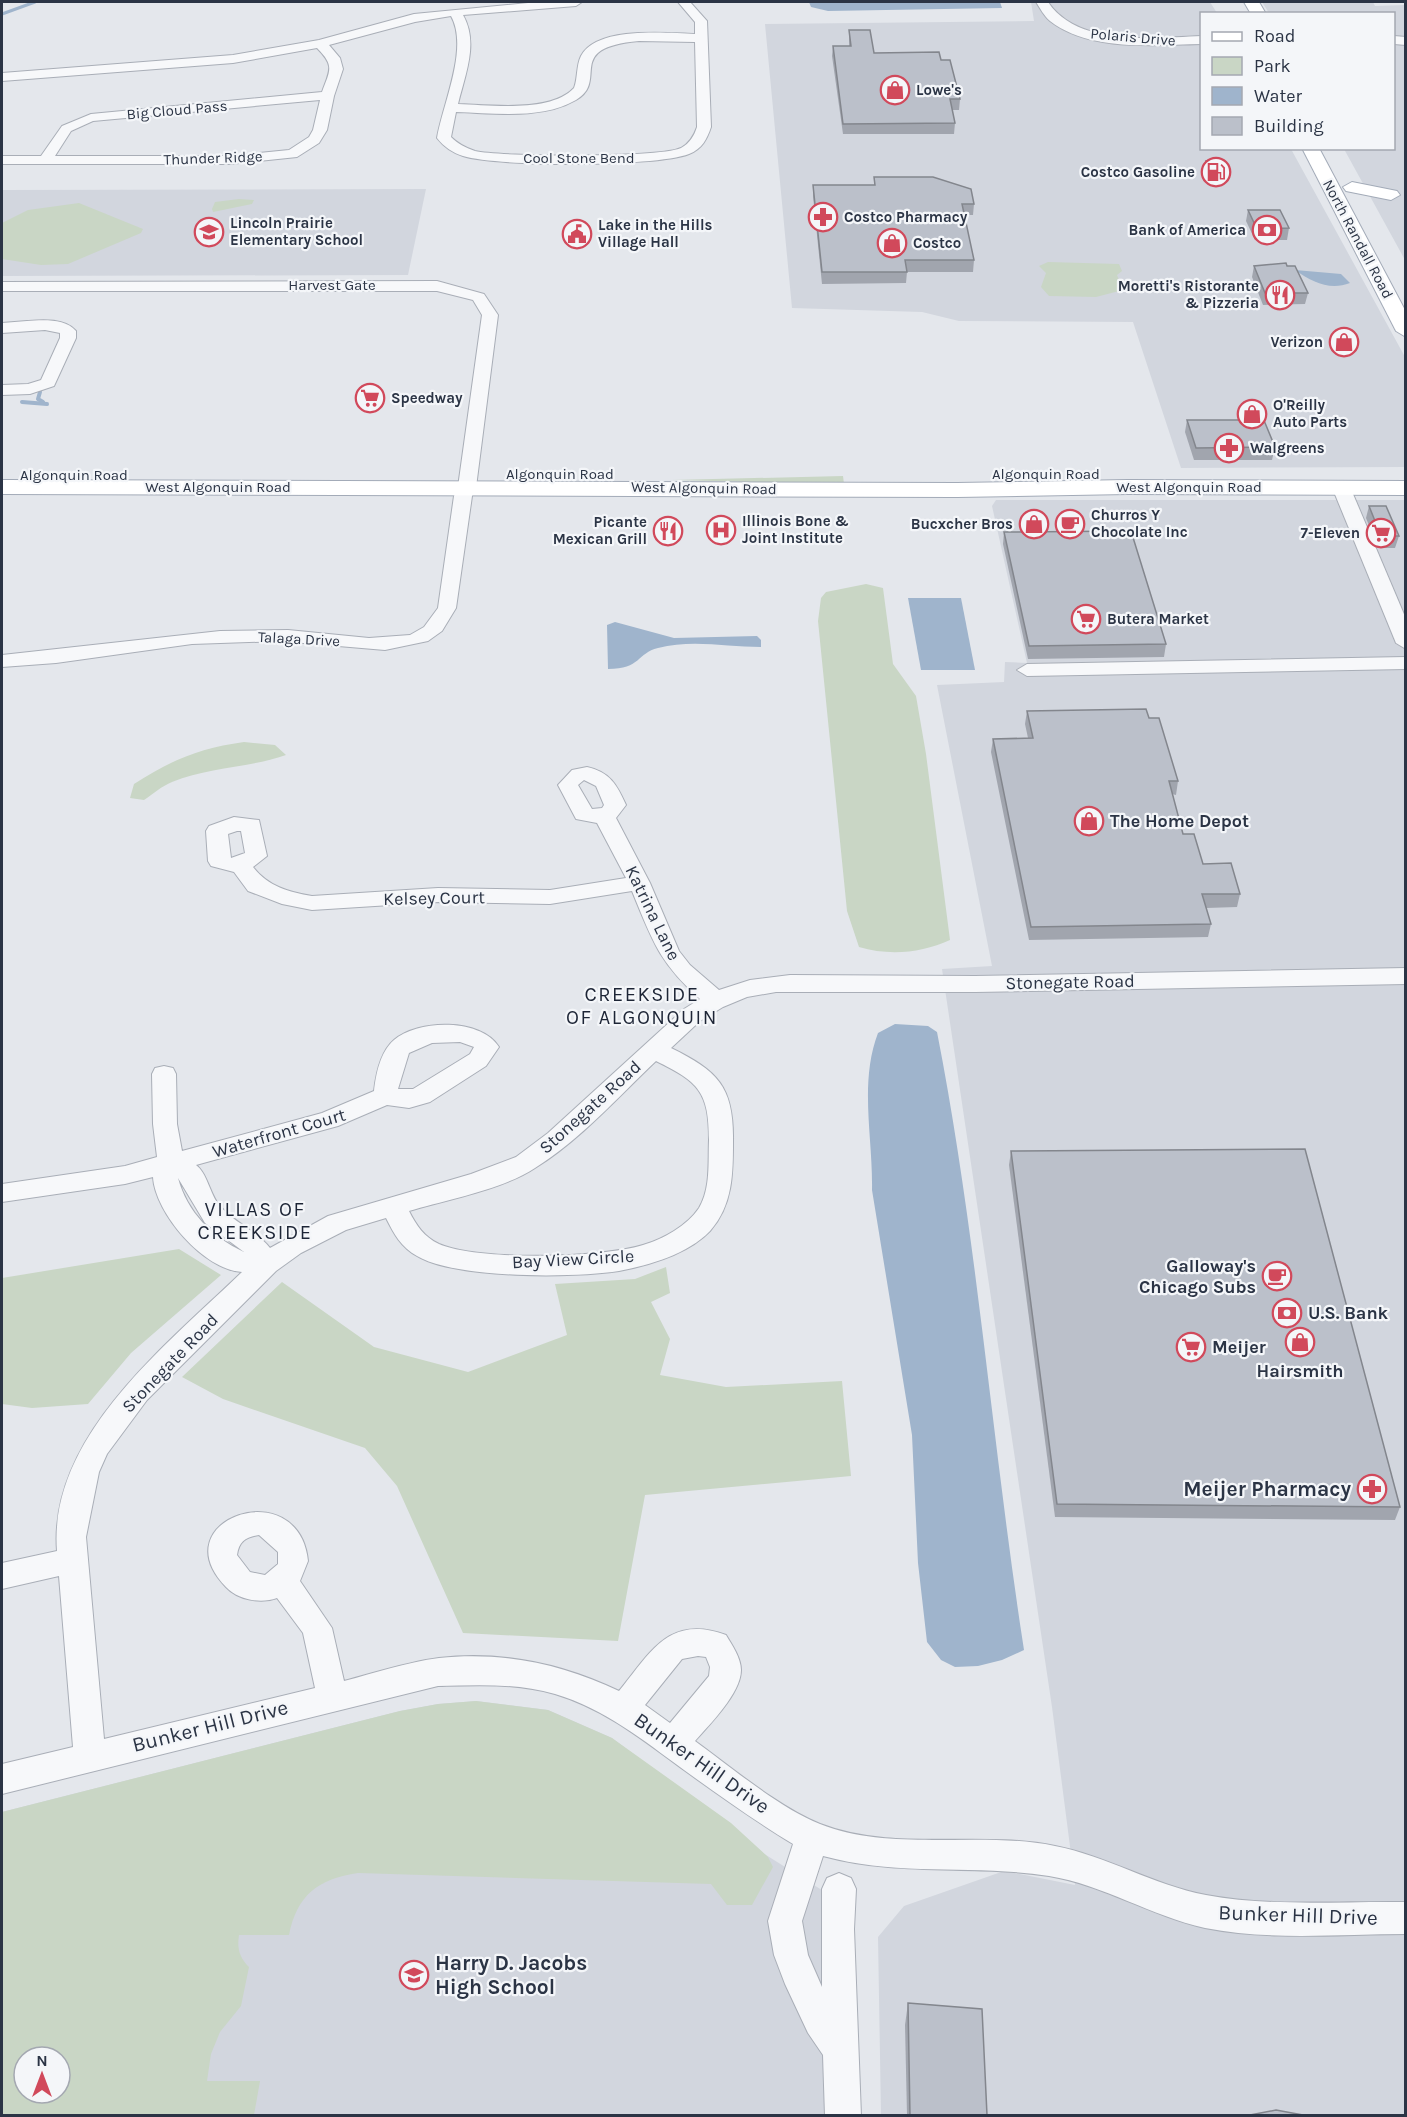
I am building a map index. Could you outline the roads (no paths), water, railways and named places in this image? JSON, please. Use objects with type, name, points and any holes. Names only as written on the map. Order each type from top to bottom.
[{"type":"main road","name":"North Randall Road","points":[[1311,150],[1406,331]]},
{"type":"main road","name":"North Randall Road","points":[[1342,168],[1406,293]]},
{"type":"main road","points":[[1352,188],[1391,195]]},
{"type":"main road","name":"Algonquin Road","points":[[2,474],[468,481],[1406,474]]},
{"type":"main road","name":"West Algonquin Road","points":[[2,487],[468,481],[957,490],[1406,488]]},
{"type":"street","points":[[2,77],[233,59],[320,44],[382,25],[455,12],[576,2]]},
{"type":"street","name":"Cool Stone Bend","points":[[455,12],[464,28],[465,46],[444,138],[456,149],[494,158],[646,158],[685,151],[700,140],[704,127],[701,21],[684,2]]},
{"type":"street","name":"Polaris Drive","points":[[1042,2],[1051,17],[1088,34],[1130,40],[1200,40]]},
{"type":"street","points":[[450,108],[534,108],[563,101],[575,95],[585,82],[586,57],[596,46],[628,39],[700,38]]},
{"type":"street","name":"Thunder Ridge","points":[[2,160],[230,160],[292,153],[314,140],[320,130],[327,96],[337,69],[334,58],[320,44]]},
{"type":"street","name":"Big Cloud Pass","points":[[46,160],[62,132],[76,122],[287,97],[327,96]]},
{"type":"street","name":"Harvest Gate","points":[[2,286],[418,285],[453,288],[479,297],[490,315],[468,481]]},
{"type":"street","points":[[2,328],[62,327],[68,331],[68,338],[48,383],[30,389],[2,390]]},
{"type":"street","name":"Talaga Drive","points":[[2,661],[45,659],[160,642],[216,637],[287,636],[376,643],[416,639],[431,630],[442,619],[447,608],[463,496],[468,481]]},
{"type":"street","points":[[1341,487],[1406,643]]},
{"type":"street","points":[[1027,670],[1406,663]]},
{"type":"street","name":"Katrina Lane","points":[[604,816],[639,883],[669,953],[682,970],[715,1000]]},
{"type":"street","name":"Kelsey Court","points":[[241,866],[256,886],[290,899],[312,903],[438,895],[550,897],[581,894],[639,883]]},
{"type":"street","name":"Stonegate Road","points":[[90,1756],[72,1560],[73,1519],[85,1472],[96,1448],[137,1392],[267,1264],[292,1246],[336,1223],[479,1181],[525,1163],[542,1152],[692,1015],[715,1000],[738,990],[766,984],[1406,976]]},
{"type":"street","name":"Bay View Circle","points":[[393,1206],[410,1237],[423,1247],[468,1263],[617,1260],[639,1257],[669,1246],[697,1227],[717,1198],[720,1180],[720,1114],[713,1088],[702,1076],[654,1050]]},
{"type":"street","points":[[164,1074],[165,1124],[171,1164],[165,1178],[171,1200],[186,1222],[203,1240],[237,1262],[267,1264]]},
{"type":"street","name":"Waterfront Court","points":[[2,1193],[72,1185],[171,1164],[329,1120],[385,1096]]},
{"type":"street","points":[[2,1576],[72,1560]]},
{"type":"street","points":[[282,1581],[317,1628],[332,1696]]},
{"type":"street","points":[[624,1708],[672,1648],[698,1642],[715,1645],[723,1658],[726,1673],[722,1684],[673,1742]]},
{"type":"street","name":"Bunker Hill Drive","points":[[2,1779],[332,1696],[438,1672],[500,1670],[554,1680],[592,1693],[624,1708],[758,1805],[812,1837],[852,1848],[896,1854],[1019,1856],[1053,1861],[1088,1869],[1176,1903],[1204,1911],[1242,1917],[1406,1918]]},
{"type":"street","points":[[812,1837],[785,1921],[791,1955],[802,1984],[820,2021],[842,2051]]},
{"type":"street","points":[[839,1889],[837,1929],[843,2115]]},
{"type":"water","points":[[809,2],[1000,2],[1002,8],[828,11],[811,7]]},
{"type":"water","points":[[1295,270],[1341,274],[1350,283],[1328,286]]},
{"type":"water","points":[[908,598],[961,598],[975,670],[921,670]]},
{"type":"water","points":[[615,622],[674,638],[757,636],[761,640],[761,647],[671,645],[651,650],[633,664],[608,669],[607,625]]},
{"type":"water","points":[[895,1024],[928,1026],[937,1032],[974,1263],[1024,1650],[1002,1660],[978,1666],[955,1667],[941,1660],[927,1642],[918,1563],[912,1435],[872,1190],[868,1110],[869,1071],[878,1033]]},
{"type":"waterway","points":[[2,14],[35,2]]},
{"type":"waterway","points":[[40,392],[38,399],[43,402]]},
{"type":"waterway","points":[[22,402],[47,404]]},
{"type":"place","name":"Lowe's","points":[[895,90]]},
{"type":"place","name":"Costco Gasoline","points":[[1216,172]]},
{"type":"place","name":"Costco Pharmacy","points":[[823,217]]},
{"type":"place","name":"Bank of America","points":[[1267,230]]},
{"type":"place","name":"Lincoln Prairie Elementary School","points":[[209,232]]},
{"type":"place","name":"Lake in the Hills Village Hall","points":[[577,234]]},
{"type":"place","name":"Costco","points":[[892,243]]},
{"type":"place","name":"Moretti's Ristorante & Pizzeria","points":[[1280,295]]},
{"type":"place","name":"Verizon","points":[[1344,342]]},
{"type":"place","name":"Speedway","points":[[370,398]]},
{"type":"place","name":"O'Reilly Auto Parts","points":[[1252,414]]},
{"type":"place","name":"Walgreens","points":[[1229,448]]},
{"type":"place","name":"Bucxcher Bros","points":[[1034,524]]},
{"type":"place","name":"Churros Y Chocolate Inc","points":[[1070,524]]},
{"type":"place","name":"Illinois Bone & Joint Institute","points":[[721,530]]},
{"type":"place","name":"Picante Mexican Grill","points":[[668,531]]},
{"type":"place","name":"7-Eleven","points":[[1381,533]]},
{"type":"place","name":"Butera Market","points":[[1086,619]]},
{"type":"place","name":"The Home Depot","points":[[1089,821]]},
{"type":"place","name":"Galloway's Chicago Subs","points":[[1277,1276]]},
{"type":"place","name":"U.S. Bank","points":[[1287,1313]]},
{"type":"place","name":"Hairsmith","points":[[1300,1342]]},
{"type":"place","name":"Meijer","points":[[1191,1347]]},
{"type":"place","name":"Meijer Pharmacy","points":[[1372,1489]]},
{"type":"place","name":"Harry D. Jacobs High School","points":[[414,1975]]},
{"type":"district","name":"CREEKSIDE OF ALGONQUIN","points":[[642,1006]]},
{"type":"district","name":"VILLAS OF CREEKSIDE","points":[[255,1220]]}]
